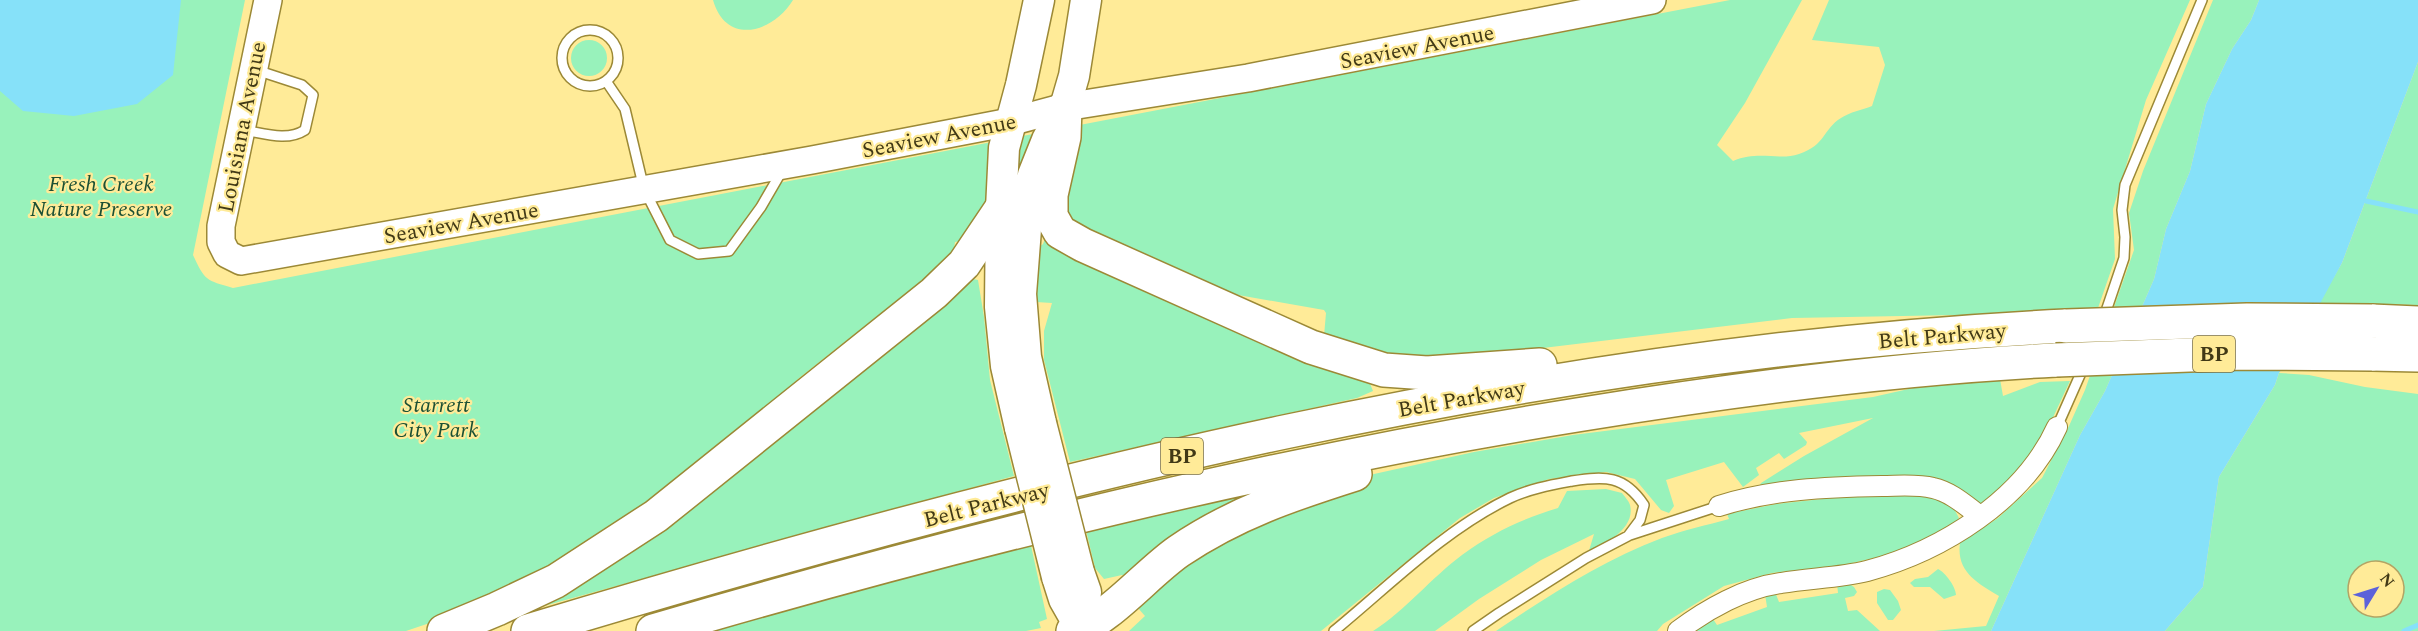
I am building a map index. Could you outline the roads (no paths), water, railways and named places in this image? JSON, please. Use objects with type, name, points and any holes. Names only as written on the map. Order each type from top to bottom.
[{"type":"highway","points":[[1065,107],[1064,137],[1051,195],[1051,216],[1060,232],[1083,245],[1311,347],[1384,370],[1426,373],[1850,342]]},
{"type":"highway","points":[[444,631],[556,581],[656,516],[934,293],[964,264],[1001,209]]},
{"type":"highway","name":"Belt Parkway","points":[[528,631],[741,568],[870,533],[1254,439],[1534,385],[1688,360],[1850,342],[2066,326],[2235,320],[2418,323]]},
{"type":"highway","name":"Belt Parkway","points":[[653,631],[1002,535],[1266,473],[1398,446],[1691,396],[2009,362],[2243,353],[2418,355]]},
{"type":"highway","points":[[1078,630],[1105,614],[1179,551],[1229,520],[1291,494],[1432,452],[1854,377]]},
{"type":"main road","points":[[1039,0],[1022,85],[1004,148],[1000,307],[1006,366],[1030,426],[1069,575],[1064,599],[1078,630]]},
{"type":"main road","points":[[1030,426],[1021,294],[1028,203],[1033,175],[1047,140],[1065,107],[1074,76],[1086,0]]},
{"type":"street","name":"Louisiana Avenue","points":[[226,254],[221,242],[221,226],[268,0]]},
{"type":"street","name":"Seaview Avenue","points":[[226,254],[241,261],[786,164],[1010,122],[1065,107],[1248,78],[1652,0]]},
{"type":"street","points":[[1678,631],[1714,608],[1745,593],[1778,583],[1866,572],[1931,547],[1980,516],[2020,482],[2049,446],[2058,427]]},
{"type":"street","points":[[1719,506],[1739,499],[1802,489],[1906,486],[1932,488],[1957,498],[1980,516]]},
{"type":"lane","points":[[2098,332],[2124,258],[2126,237],[2122,210],[2125,185],[2202,0]]},
{"type":"lane","points":[[583,30],[602,32],[616,46],[617,65],[613,74],[606,81],[598,85],[581,85],[567,74],[563,66],[563,48],[574,34],[583,30]]},
{"type":"lane","points":[[241,130],[282,136],[299,134],[305,130],[313,95],[302,85],[253,69]]},
{"type":"lane","points":[[606,81],[625,109],[644,189],[670,240],[698,254],[729,251],[761,207],[786,164]]},
{"type":"lane","points":[[2058,427],[2090,351]]},
{"type":"lane","points":[[1334,631],[1475,518],[1512,497],[1547,485],[1591,478],[1616,479],[1635,492],[1644,505],[1640,520],[1628,536]]},
{"type":"lane","points":[[1473,631],[1557,576],[1628,536],[1719,506]]},
{"type":"water","points":[[0,0],[181,0],[173,75],[137,104],[74,116],[23,111],[0,91]]},
{"type":"water","points":[[2259,0],[2418,0],[2418,62],[2342,263],[2292,355],[2279,373],[2275,385],[2219,477],[2203,587],[2165,631],[1991,631],[2080,435],[2105,391],[2154,279],[2166,229],[2190,171],[2206,104],[2232,49],[2251,20]]},
{"type":"waterway","points":[[2366,201],[2418,212]]},
{"type":"waterway","points":[[2404,631],[2418,625]]},
{"type":"park label","name":"Fresh Creek Nature Preserve","points":[[101,196]]},
{"type":"park label","name":"Starrett City Park","points":[[436,416]]}]
